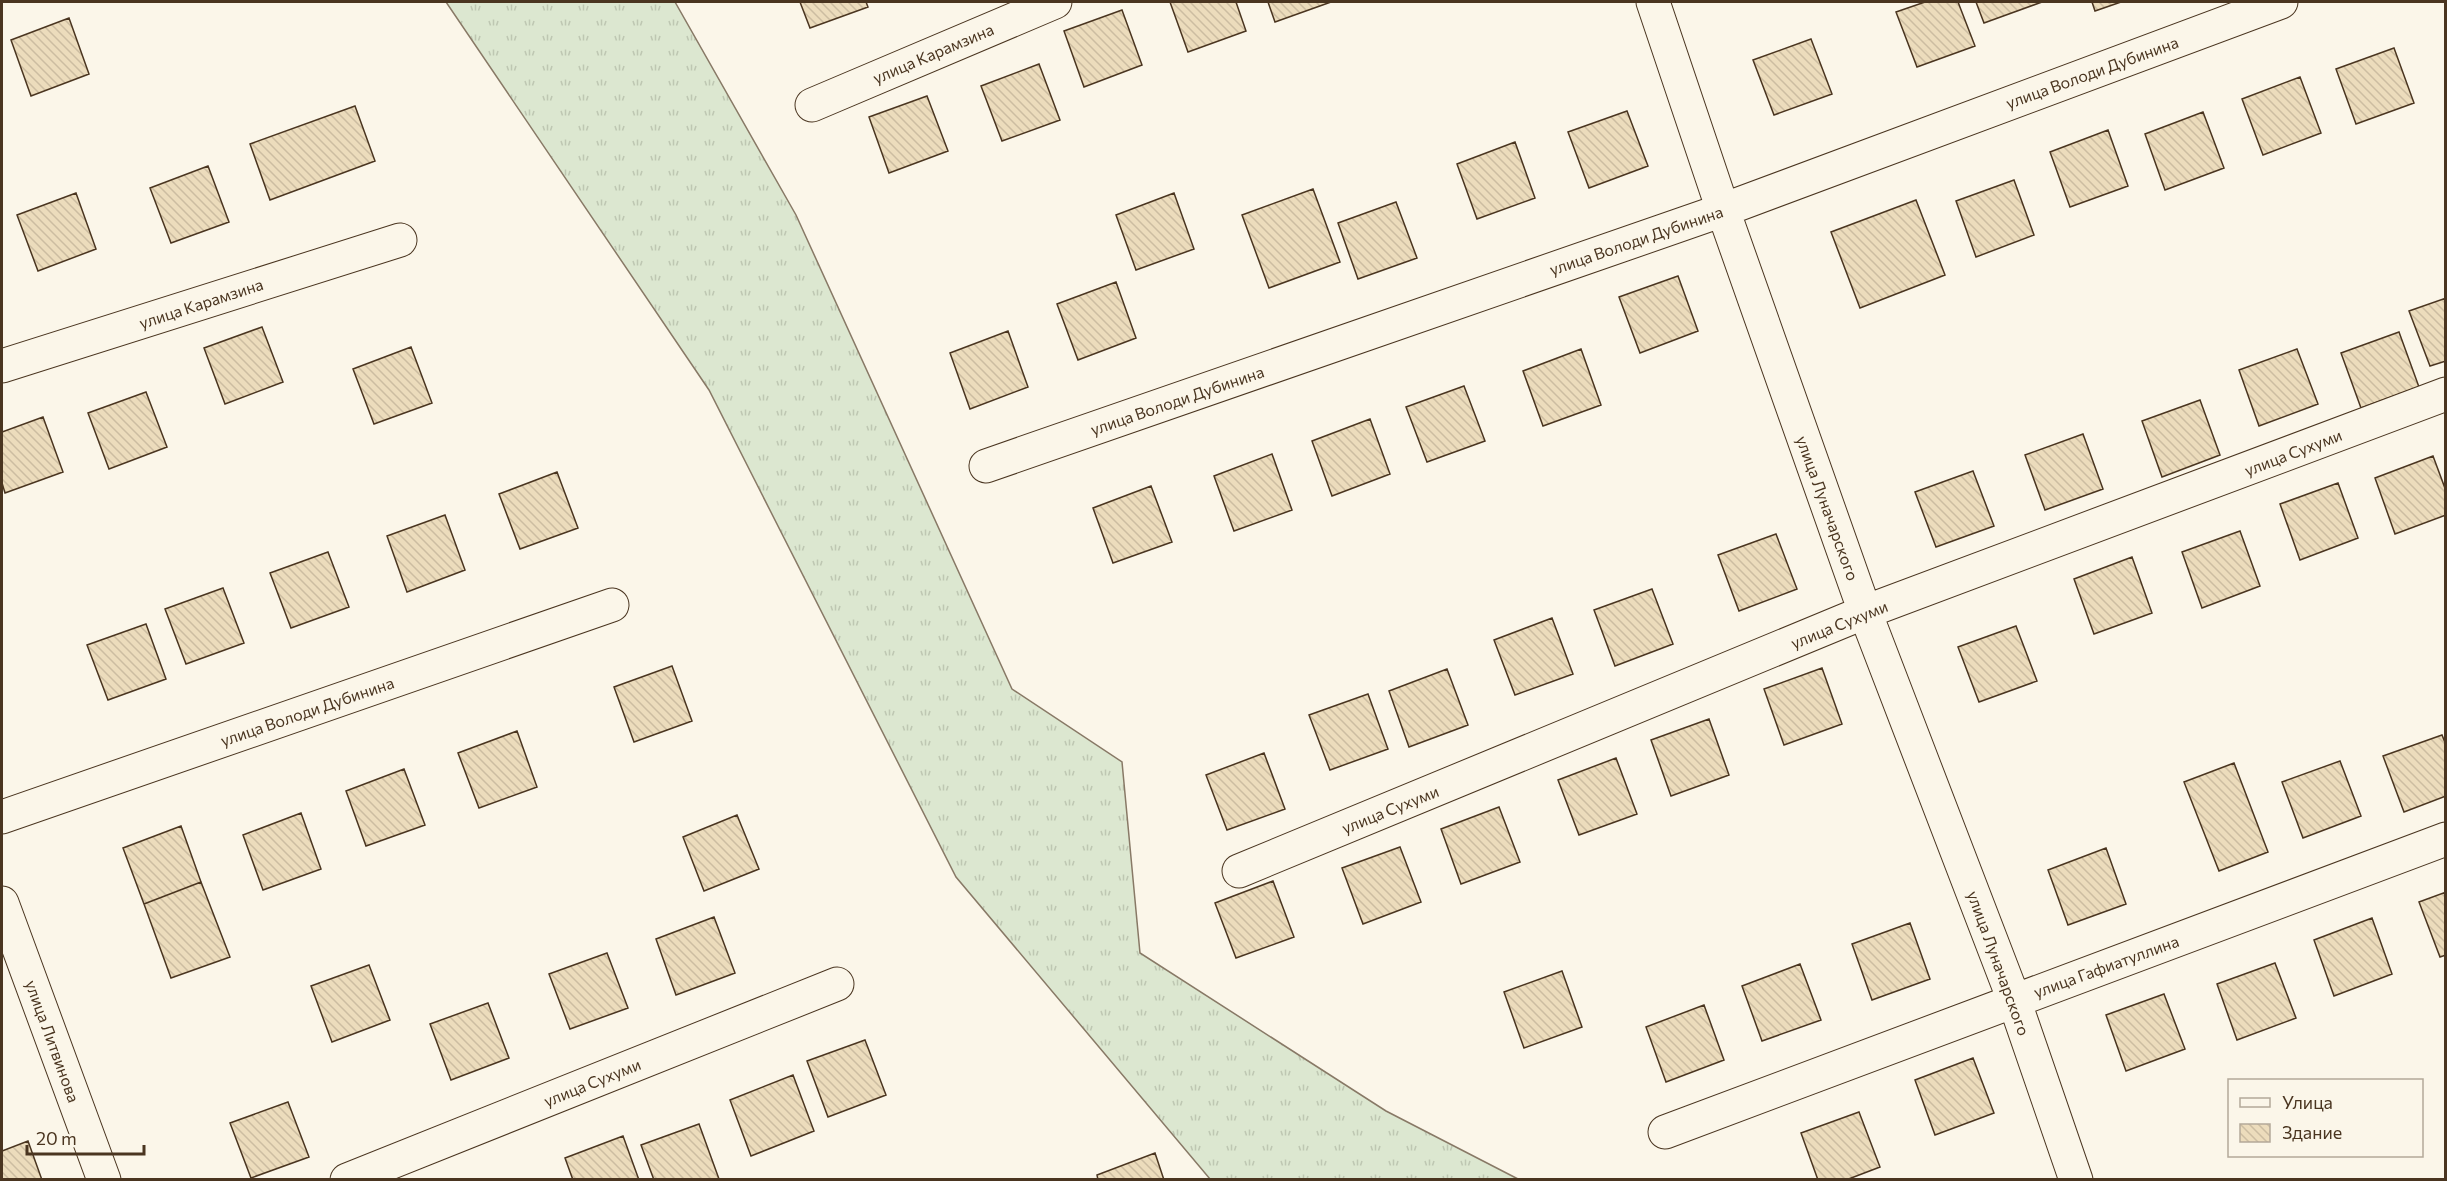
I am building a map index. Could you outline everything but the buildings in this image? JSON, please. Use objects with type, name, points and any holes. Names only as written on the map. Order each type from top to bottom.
[{"type":"street","name":"улица Карамзина","points":[[812,105],[1055,2]]},
{"type":"street","name":"улица Луначарского","points":[[1653,2],[1723,210],[1865,612],[2014,1000],[2076,1179]]},
{"type":"street","name":"улица Володи Дубинина","points":[[986,466],[1723,210],[2281,2]]},
{"type":"street","name":"улица Карамзина","points":[[2,366],[400,240]]},
{"type":"street","name":"улица Сухуми","points":[[1239,871],[1865,612],[2445,394]]},
{"type":"street","name":"улица Володи Дубинина","points":[[2,817],[612,605]]},
{"type":"street","name":"улица Гафиатуллина","points":[[1665,1132],[2445,840]]},
{"type":"street","name":"улица Литвинова","points":[[2,903],[104,1179]]},
{"type":"street","name":"улица Сухуми","points":[[346,1179],[837,984]]},
{"type":"green space","points":[[446,2],[675,2],[796,215],[1012,689],[1122,762],[1140,953],[1386,1111],[1518,1179],[1210,1179],[956,877],[709,390]]}]
